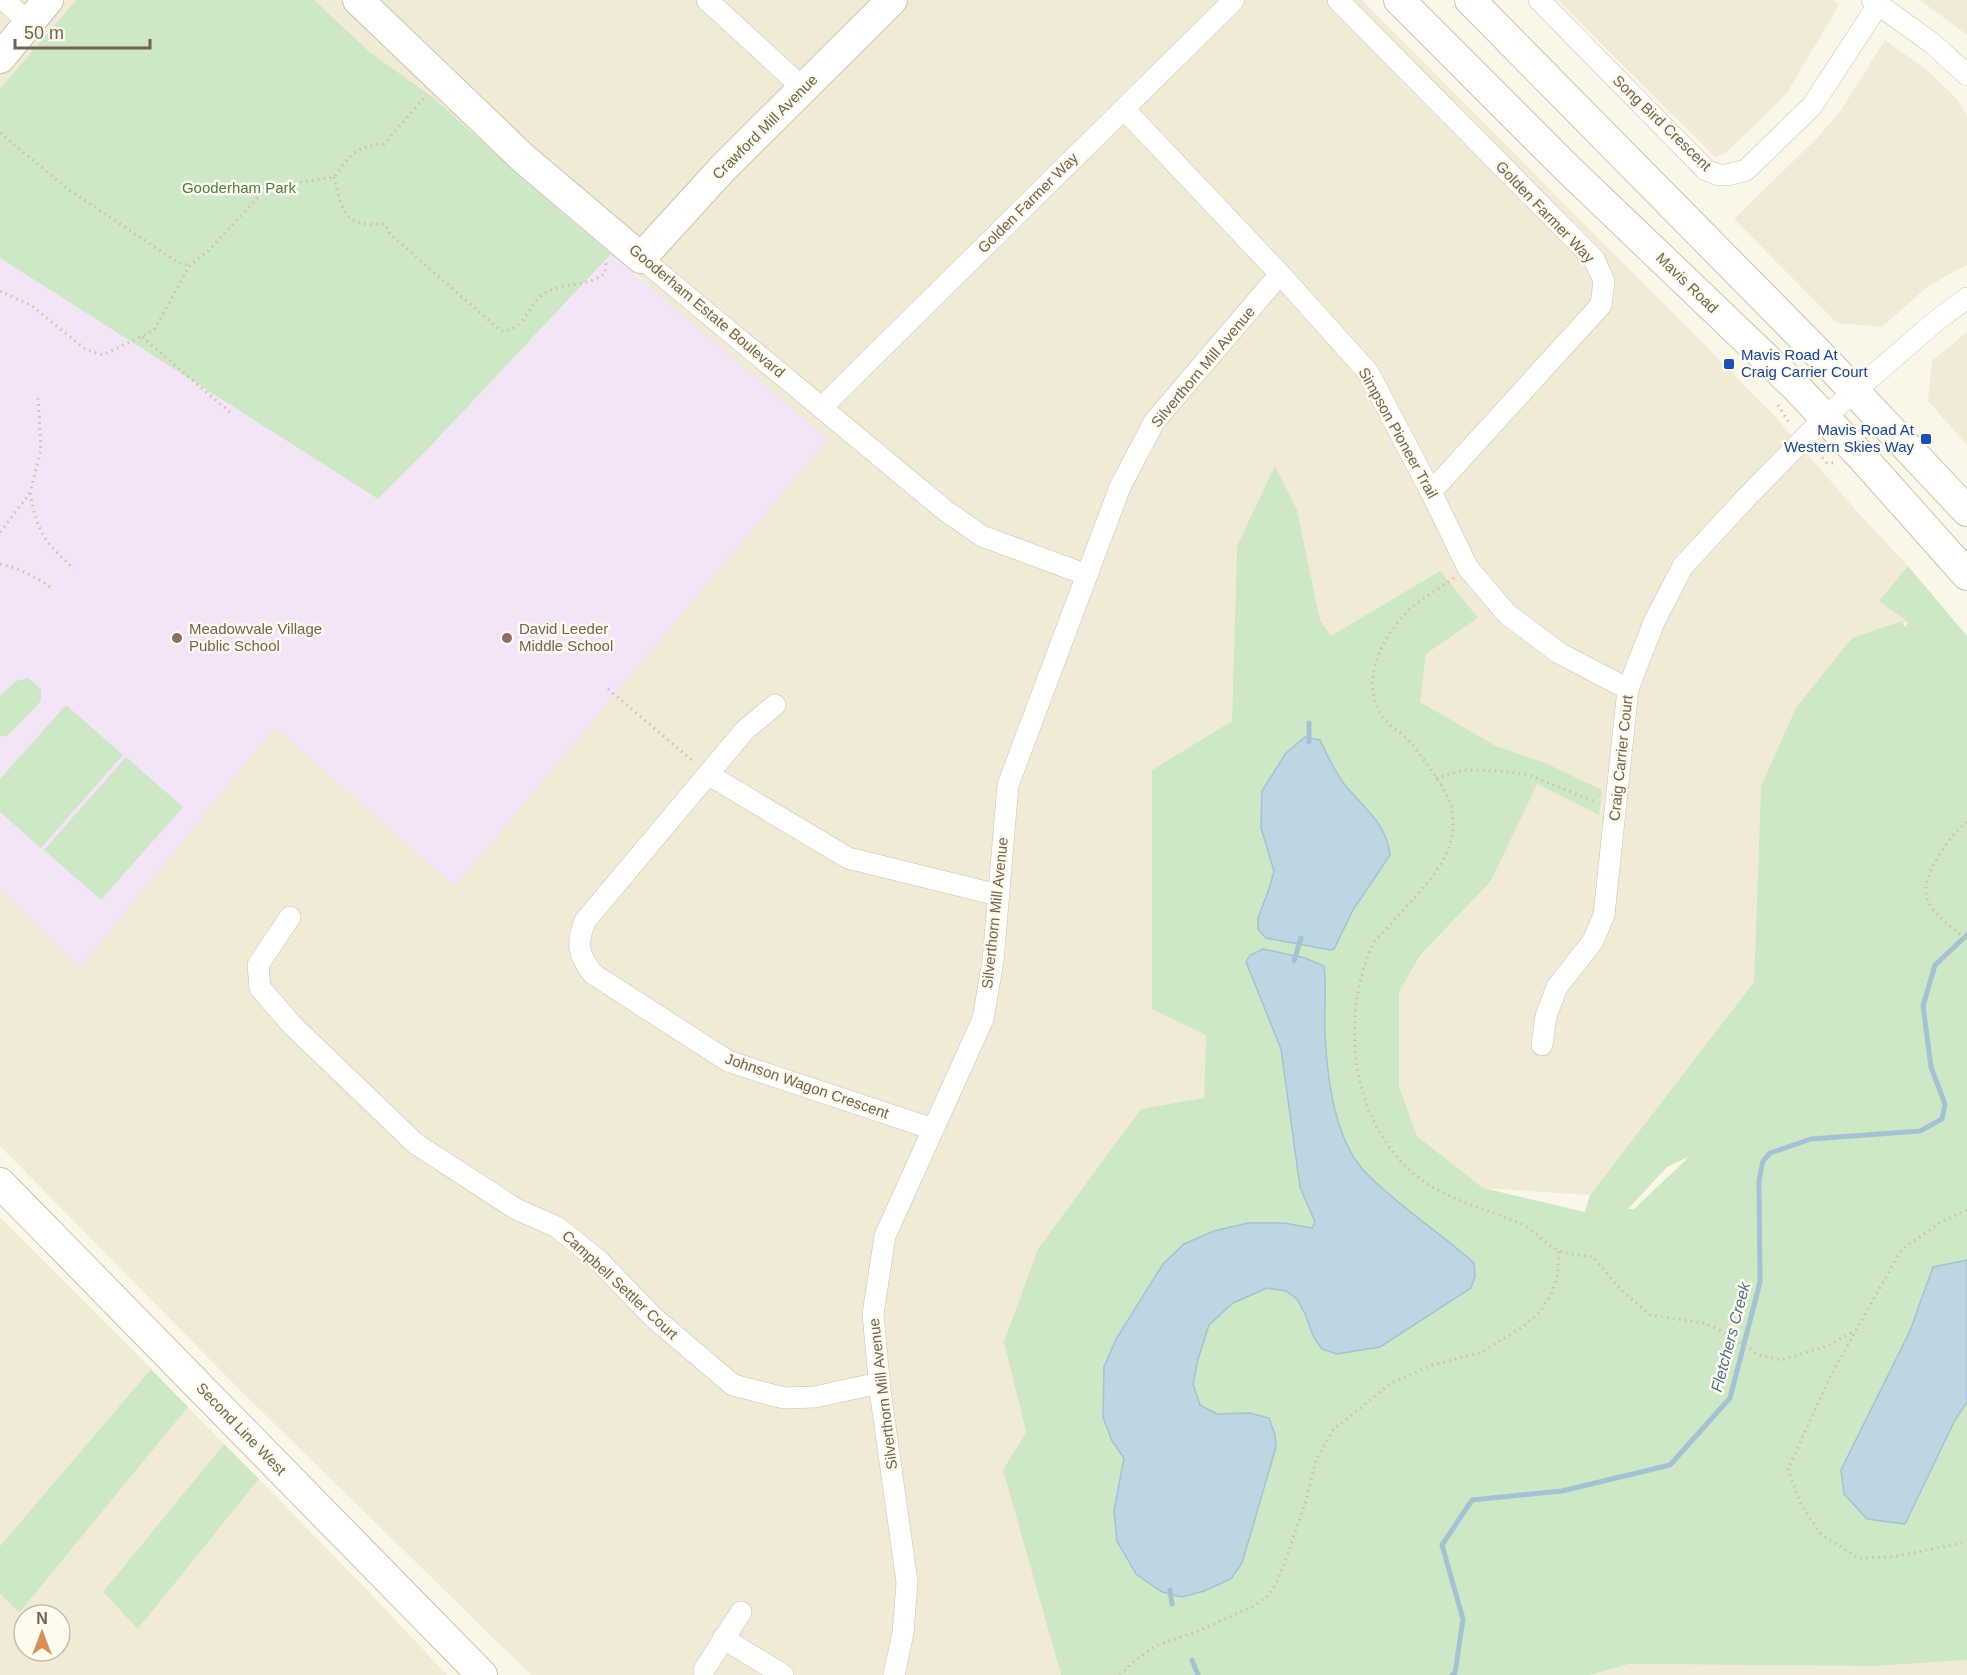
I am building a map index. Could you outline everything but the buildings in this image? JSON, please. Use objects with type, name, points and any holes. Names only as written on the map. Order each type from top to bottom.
[{"type":"main road","points":[[0,58],[48,0]]},
{"type":"main road","name":"Crawford Mill Avenue","points":[[641,258],[723,168],[892,0]]},
{"type":"main road","name":"Mavis Road","points":[[1399,0],[1567,168],[1796,387],[1967,574]]},
{"type":"main road","points":[[1470,0],[1824,359],[1967,511]]},
{"type":"main road","name":"Gooderham Estate Boulevard","points":[[366,3],[524,159],[641,258]]},
{"type":"main road","name":"Second Line West","points":[[0,1183],[482,1675]]},
{"type":"street","points":[[4,0],[29,23]]},
{"type":"street","points":[[707,0],[803,88]]},
{"type":"street","name":"Golden Farmer Way","points":[[822,407],[1234,0]]},
{"type":"street","name":"Golden Farmer Way","points":[[1338,0],[1594,260],[1604,281],[1601,305],[1431,492]]},
{"type":"street","name":"Song Bird Crescent","points":[[1539,0],[1706,170],[1719,175],[1746,170],[1812,106],[1875,2]]},
{"type":"street","points":[[1875,2],[1932,43],[1967,75]]},
{"type":"street","name":"Simpson Pioneer Trail","points":[[1124,109],[1280,273],[1368,372],[1468,568],[1507,614],[1559,653],[1628,689]]},
{"type":"street","name":"Gooderham Estate Boulevard","points":[[641,258],[946,511],[982,536],[1087,575]]},
{"type":"street","name":"Silverthorn Mill Avenue","points":[[894,1675],[903,1633],[907,1582],[879,1383],[873,1314],[885,1236],[983,1019],[993,961],[1008,784],[1120,487],[1154,423],[1280,273]]},
{"type":"street","name":"Craig Carrier Court","points":[[1542,1045],[1546,1016],[1557,987],[1593,941],[1604,915],[1628,689],[1654,621],[1683,566],[1825,417],[1935,321],[1967,298]]},
{"type":"street","name":"Johnson Wagon Crescent","points":[[775,705],[745,730],[585,921],[578,940],[582,959],[593,974],[728,1061],[933,1129]]},
{"type":"street","points":[[709,775],[848,858],[998,895]]},
{"type":"street","name":"Campbell Settler Court","points":[[290,917],[258,965],[260,988],[293,1026],[416,1144],[516,1209],[557,1227],[599,1262],[653,1317],[733,1385],[784,1398],[815,1397],[879,1383]]},
{"type":"street","points":[[704,1670],[741,1612]]},
{"type":"street","points":[[723,1638],[783,1675]]},
{"type":"path","points":[[0,291],[32,306],[85,349],[103,355],[154,330],[190,265],[207,252],[265,190],[334,177],[349,155],[367,145],[384,144],[424,99]]},
{"type":"path","points":[[0,133],[69,190],[179,263],[190,265]]},
{"type":"path","points":[[334,177],[340,203],[350,218],[358,223],[385,224],[390,234],[501,331],[510,331],[519,325],[541,295],[561,286],[597,279],[605,273],[606,262]]},
{"type":"path","points":[[142,337],[232,414]]},
{"type":"path","points":[[0,532],[30,493],[41,448],[38,397]]},
{"type":"path","points":[[30,493],[36,521],[48,544],[74,569]]},
{"type":"path","points":[[0,564],[11,566],[35,577],[53,589]]},
{"type":"path","points":[[1468,568],[1406,613],[1387,637],[1374,667],[1372,687],[1375,703],[1387,722],[1406,737],[1436,778],[1452,806],[1453,830],[1450,848],[1441,865],[1372,945],[1361,977],[1355,1014],[1355,1047],[1361,1086],[1384,1141],[1407,1168],[1430,1185],[1462,1202],[1524,1225],[1559,1251],[1593,1257],[1621,1290],[1650,1315],[1704,1323],[1759,1355],[1782,1360],[1827,1346],[1855,1331]]},
{"type":"path","points":[[608,689],[709,775]]},
{"type":"path","points":[[1436,778],[1464,771],[1499,771],[1529,775],[1615,809]]},
{"type":"path","points":[[1967,822],[1953,835],[1932,866],[1925,895],[1935,914],[1967,940]]},
{"type":"path","points":[[1967,1210],[1941,1222],[1901,1250],[1830,1377],[1788,1469],[1801,1505],[1821,1534],[1858,1558],[1892,1557],[1967,1542]]},
{"type":"path","points":[[1120,1675],[1132,1662],[1155,1646],[1198,1631],[1254,1606],[1269,1595],[1283,1567],[1306,1501],[1316,1460],[1333,1430],[1391,1383],[1433,1365],[1482,1352],[1524,1326],[1540,1312],[1551,1295],[1557,1278],[1559,1251]]},
{"type":"shaded area","points":[[0,0],[76,0],[0,89]]},
{"type":"shaded area","points":[[314,0],[1362,0],[1770,411],[1861,516],[1908,566],[1880,600],[1908,622],[1852,638],[1761,786],[1754,982],[1590,1195],[1483,1188],[1417,1136],[1399,1086],[1399,993],[1419,958],[1491,881],[1543,762],[1496,746],[1419,702],[1426,654],[1478,618],[1331,636],[1320,620],[1297,510],[1237,546],[1232,721],[1152,770],[1206,1035],[1204,1098],[1004,1342],[1026,1432],[1003,1470],[1061,1675],[531,1675],[240,1390],[0,1146],[0,889],[80,967],[275,727],[455,886],[735,549],[653,290],[527,183],[434,98],[371,53]]},
{"type":"shaded area","points":[[1557,0],[1833,0],[1839,5],[1787,93],[1725,154],[1715,157]]},
{"type":"shaded area","points":[[1920,0],[1967,0],[1967,35]]},
{"type":"shaded area","points":[[1885,40],[1929,72],[1957,99],[1967,116],[1967,265],[1926,288],[1882,327],[1837,323],[1734,219],[1817,138],[1839,113]]},
{"type":"shaded area","points":[[611,254],[828,439],[455,886],[275,727],[80,968],[0,889],[0,258],[378,499]]},
{"type":"shaded area","points":[[1967,332],[1967,445],[1928,401],[1932,361]]},
{"type":"shaded area","points":[[0,1217],[151,1369],[0,1546]]},
{"type":"shaded area","points":[[188,1407],[224,1444],[103,1593],[139,1628],[259,1479],[447,1675],[0,1675],[0,1594],[12,1606],[12,1663],[72,1663],[72,1603],[27,1603]]},
{"type":"shaded area","points":[[1967,1660],[1967,1675],[1590,1675],[1629,1664],[1876,1666]]},
{"type":"green space","name":"Gooderham Park","points":[[76,0],[314,0],[371,53],[434,98],[527,183],[611,254],[378,499],[0,258],[0,89]]},
{"type":"green space","points":[[1275,466],[1297,510],[1320,620],[1331,636],[1440,571],[1478,618],[1426,654],[1420,702],[1496,746],[1543,762],[1602,790],[1599,815],[1537,784],[1491,881],[1419,957],[1399,993],[1399,1086],[1417,1136],[1483,1188],[1585,1212],[1590,1195],[1754,982],[1761,786],[1796,708],[1852,638],[1902,621],[1905,627],[1908,622],[1879,601],[1908,566],[1967,636],[1967,1660],[1876,1666],[1629,1664],[1590,1675],[1061,1675],[1003,1470],[1026,1432],[1004,1342],[1038,1249],[1141,1109],[1204,1098],[1206,1035],[1152,1009],[1152,770],[1232,721],[1237,546]],"holes":[[[1690,1156],[1634,1209],[1628,1209],[1667,1167]]]},
{"type":"green space","points":[[28,678],[41,689],[41,701],[8,735],[0,737],[0,696],[16,681]]},
{"type":"green space","points":[[66,705],[123,755],[41,848],[0,812],[0,779]]},
{"type":"green space","points":[[126,757],[183,807],[101,900],[44,850]]},
{"type":"green space","points":[[151,1369],[188,1407],[27,1603],[12,1603],[12,1606],[0,1594],[0,1546]]},
{"type":"green space","points":[[224,1444],[259,1479],[138,1629],[103,1592]]},
{"type":"water","points":[[1305,737],[1320,740],[1341,780],[1379,825],[1388,844],[1390,855],[1353,910],[1334,949],[1330,950],[1266,938],[1258,929],[1258,918],[1274,871],[1261,828],[1262,791],[1286,753]]},
{"type":"water","points":[[1263,949],[1305,958],[1324,966],[1328,1069],[1334,1107],[1346,1143],[1365,1172],[1405,1208],[1474,1263],[1475,1276],[1471,1288],[1380,1347],[1337,1354],[1322,1349],[1314,1338],[1297,1299],[1286,1291],[1267,1288],[1233,1303],[1209,1325],[1193,1384],[1200,1405],[1217,1414],[1250,1413],[1269,1418],[1275,1435],[1276,1447],[1242,1563],[1231,1579],[1204,1591],[1182,1597],[1162,1592],[1136,1574],[1117,1541],[1114,1511],[1124,1458],[1112,1441],[1103,1417],[1104,1367],[1116,1339],[1163,1264],[1184,1244],[1214,1231],[1248,1223],[1284,1223],[1312,1228],[1315,1222],[1300,1187],[1281,1049],[1246,962],[1250,955]]},
{"type":"water","points":[[1967,1260],[1967,1402],[1955,1420],[1905,1524],[1867,1519],[1844,1494],[1841,1470],[1910,1331],[1933,1267]]},
{"type":"waterway","points":[[1309,723],[1309,742]]},
{"type":"waterway","name":"Fletchers Creek","points":[[1452,1675],[1455,1673],[1463,1619],[1442,1545],[1472,1500],[1562,1491],[1670,1465],[1730,1398],[1760,1282],[1759,1181],[1763,1161],[1770,1153],[1811,1139],[1920,1131],[1942,1119],[1945,1104],[1931,1067],[1923,1006],[1935,965],[1967,935]]},
{"type":"waterway","points":[[1294,961],[1301,938]]},
{"type":"waterway","points":[[1170,1590],[1172,1604]]},
{"type":"waterway","points":[[1192,1660],[1198,1675]]},
{"type":"place","name":"Mavis Road At Craig Carrier Court","points":[[1729,364]]},
{"type":"place","name":"Mavis Road At Western Skies Way","points":[[1926,439]]},
{"type":"place","name":"Meadowvale Village Public School","points":[[177,638]]},
{"type":"place","name":"David Leeder Middle School","points":[[507,638]]}]
